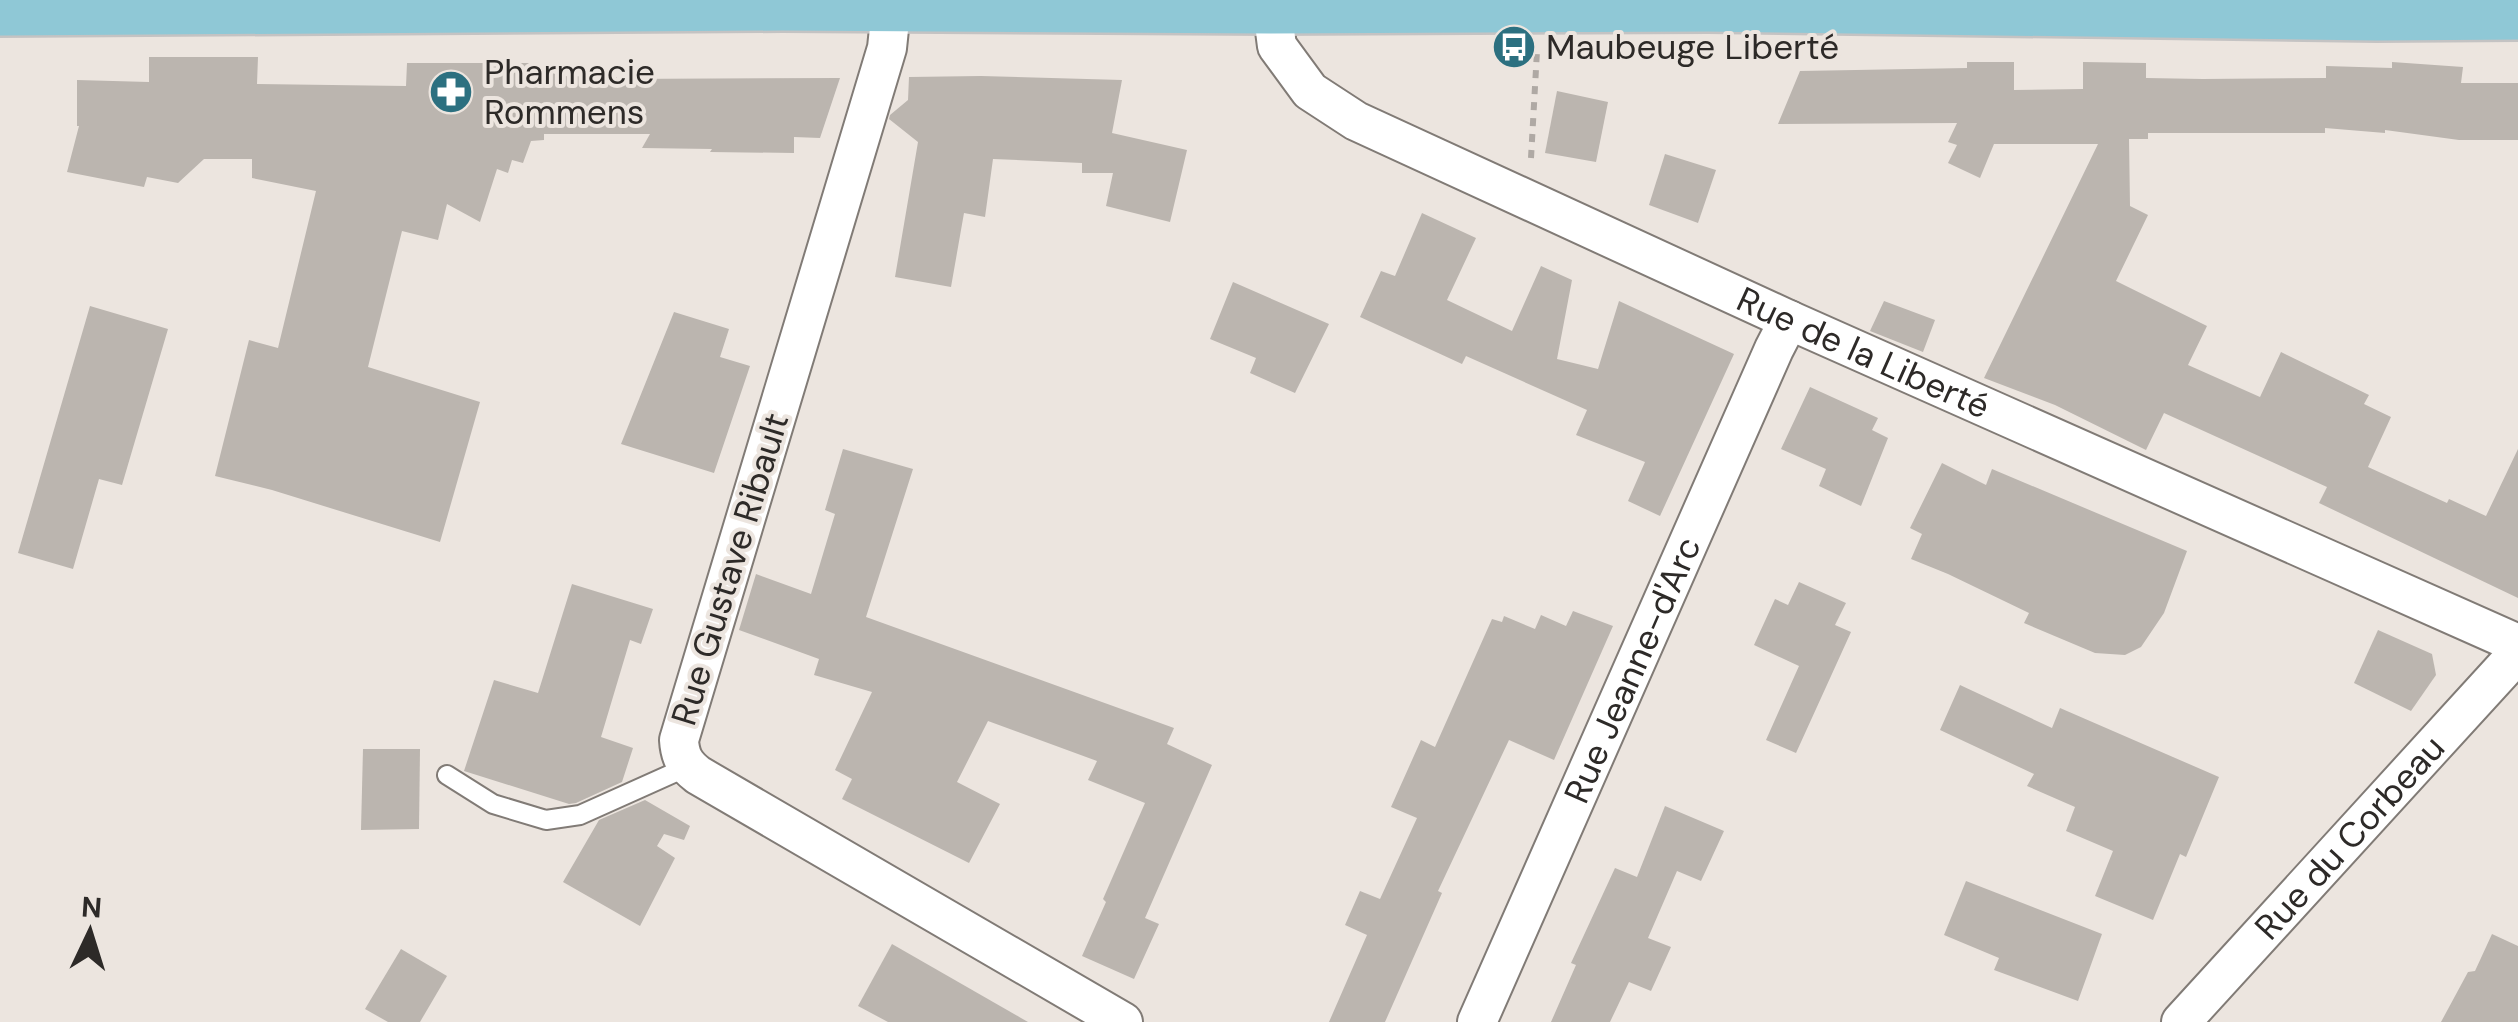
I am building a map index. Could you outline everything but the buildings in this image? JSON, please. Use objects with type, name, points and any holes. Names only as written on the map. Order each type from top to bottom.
[{"type":"main road","points":[[0,8],[892,2],[1708,4],[2518,12]]},
{"type":"street","name":"Rue Gustave Ribault","points":[[892,2],[887,48],[679,740],[680,754],[688,767],[1123,1022]]},
{"type":"street","name":"Rue de la Liberté","points":[[1271,3],[1277,46],[1310,91],[1356,122],[1789,320],[2518,644]]},
{"type":"street","name":"Rue Jeanne-d'Arc","points":[[1477,1022],[1789,320]]},
{"type":"street","name":"Rue du Corbeau","points":[[2181,1022],[2518,653]]},
{"type":"lane","points":[[448,775],[493,804],[546,820],[580,815],[688,767]]},
{"type":"path","points":[[1528,200],[1540,4]]},
{"type":"place","name":"Maubeuge Liberté","points":[[1514,47]]},
{"type":"place","name":"Pharmacie Rommens","points":[[451,92]]}]
